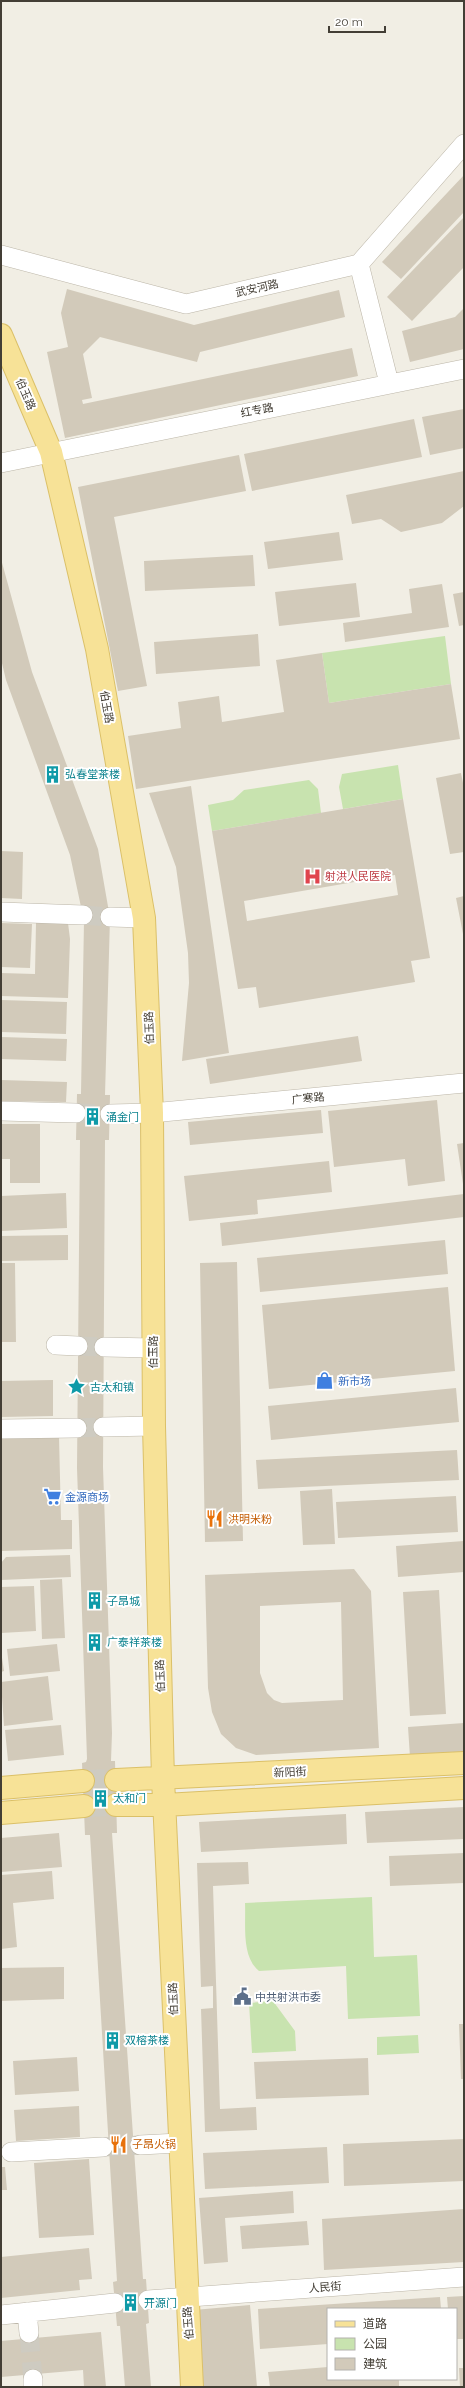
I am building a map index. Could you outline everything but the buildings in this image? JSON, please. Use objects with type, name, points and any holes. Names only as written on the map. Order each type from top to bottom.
[{"type":"main road","name":"伯玉路","points":[[1,335],[51,452],[97,649],[144,918],[152,1113],[154,1426],[163,1779],[186,2296],[192,2387]]},
{"type":"main road","name":"新阳街","points":[[116,1780],[163,1779],[464,1763]]},
{"type":"main road","points":[[1,1788],[83,1782]]},
{"type":"main road","points":[[116,1805],[165,1804],[464,1788]]},
{"type":"main road","points":[[1,1813],[84,1806]]},
{"type":"street","points":[[389,383],[359,264],[464,144]]},
{"type":"street","name":"武安河路","points":[[1,255],[186,304],[359,264]]},
{"type":"street","name":"红专路","points":[[1,463],[389,383],[464,369]]},
{"type":"street","points":[[1,912],[83,915]]},
{"type":"street","points":[[110,917],[144,918]]},
{"type":"street","name":"广寒路","points":[[110,1114],[152,1113],[464,1083]]},
{"type":"street","points":[[1,1111],[76,1114]]},
{"type":"street","points":[[56,1345],[78,1346]]},
{"type":"street","points":[[104,1347],[153,1348]]},
{"type":"street","points":[[103,1428],[154,1426]]},
{"type":"street","points":[[1,1429],[77,1428]]},
{"type":"street","points":[[140,2146],[179,2143]]},
{"type":"street","points":[[11,2152],[103,2147]]},
{"type":"street","name":"人民街","points":[[148,2300],[186,2296],[464,2277]]},
{"type":"street","points":[[1,2315],[115,2303]]},
{"type":"street","points":[[27,2312],[29,2332]]},
{"type":"green space","points":[[445,636],[451,684],[329,703],[322,653]]},
{"type":"green space","points":[[398,765],[403,799],[343,809],[339,787],[342,774]]},
{"type":"green space","points":[[309,780],[318,789],[321,813],[212,831],[208,805],[233,800],[244,790]]},
{"type":"green space","points":[[372,1897],[374,1957],[417,1955],[420,2016],[348,2019],[346,1966],[259,1971],[253,1965],[247,1949],[245,1903]]},
{"type":"green space","points":[[273,2001],[295,2031],[296,2051],[252,2053],[249,2003]]},
{"type":"green space","points":[[418,2035],[419,2053],[377,2055],[377,2037]]},
{"type":"tunnel","points":[[83,915],[110,917]]},
{"type":"tunnel","points":[[76,1113],[110,1114]]},
{"type":"tunnel","points":[[78,1346],[104,1347]]},
{"type":"tunnel","points":[[77,1428],[103,1427]]},
{"type":"tunnel","points":[[83,1781],[116,1780]]},
{"type":"tunnel","points":[[84,1806],[116,1805]]},
{"type":"tunnel","points":[[103,2147],[140,2145]]},
{"type":"tunnel","points":[[115,2303],[148,2300]]},
{"type":"tunnel","points":[[29,2333],[33,2379]]},
{"type":"place","name":"弘春堂茶楼","points":[[52,774]]},
{"type":"place","name":"射洪人民医院","points":[[312,876]]},
{"type":"place","name":"涌金门","points":[[93,1117]]},
{"type":"place","name":"新市场","points":[[325,1381]]},
{"type":"place","name":"古太和镇","points":[[77,1387]]},
{"type":"place","name":"金源商场","points":[[52,1497]]},
{"type":"place","name":"洪明米粉","points":[[215,1519]]},
{"type":"place","name":"子昂城","points":[[94,1601]]},
{"type":"place","name":"广泰祥茶楼","points":[[94,1642]]},
{"type":"place","name":"太和门","points":[[100,1798]]},
{"type":"place","name":"中共射洪市委","points":[[242,1997]]},
{"type":"place","name":"双榕茶楼","points":[[112,2040]]},
{"type":"place","name":"子昂火锅","points":[[119,2144]]},
{"type":"place","name":"开源门","points":[[131,2303]]}]
